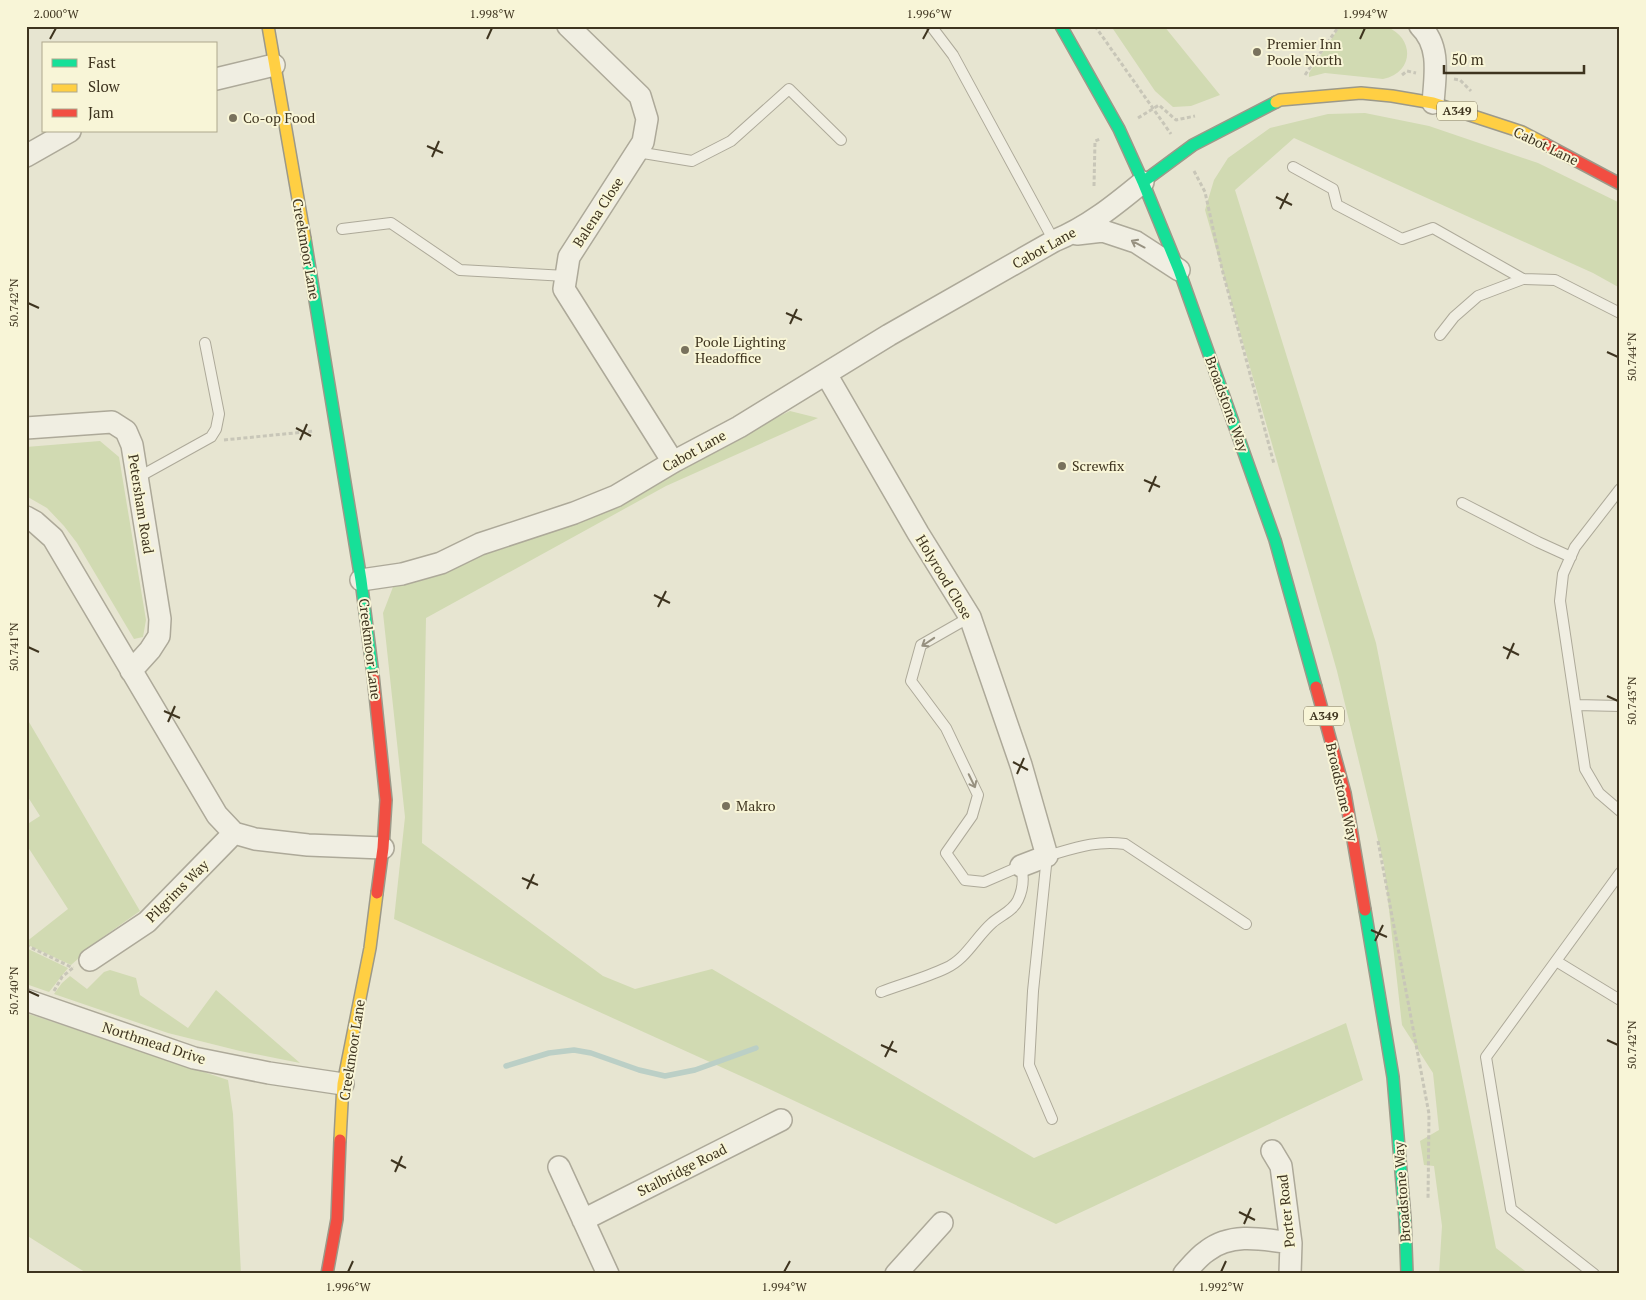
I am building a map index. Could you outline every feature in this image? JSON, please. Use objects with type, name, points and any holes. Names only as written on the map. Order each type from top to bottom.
[{"type":"main road","name":"Creekmoor Lane","points":[[268,26],[361,580],[386,800],[383,848],[370,948],[343,1084],[337,1219],[327,1274]]},
{"type":"main road","name":"Broadstone Way","points":[[1061,26],[1119,129],[1143,182],[1179,270],[1275,540],[1345,793],[1393,1077],[1405,1219],[1407,1274]]},
{"type":"main road","name":"Cabot Lane","points":[[1143,182],[1193,145],[1280,100],[1361,93],[1432,103],[1522,132],[1620,184]]},
{"type":"street","name":"Balena Close","points":[[568,26],[640,96],[647,119],[643,142],[569,257],[564,289],[673,462]]},
{"type":"street","points":[[1420,26],[1426,32],[1434,48],[1436,66],[1432,103]]},
{"type":"street","points":[[218,78],[274,65]]},
{"type":"street","points":[[26,156],[68,132]]},
{"type":"street","name":"Cabot Lane","points":[[361,580],[402,574],[441,563],[480,544],[574,513],[616,496],[673,462],[739,427],[890,335],[1105,214],[1143,182]]},
{"type":"street","points":[[1062,238],[1103,231],[1136,242],[1179,270]]},
{"type":"street","name":"Holyrood Close","points":[[826,374],[918,533],[970,617],[1021,765],[1047,856]]},
{"type":"street","name":"Petersham Road","points":[[26,428],[112,422],[126,432],[132,445],[160,619],[159,636],[150,650],[131,671]]},
{"type":"street","points":[[26,517],[35,522],[53,538],[217,814],[234,833],[255,839],[308,845],[383,848]]},
{"type":"street","name":"Pilgrims Way","points":[[82,964],[147,922],[234,833]]},
{"type":"street","points":[[1021,866],[1047,856]]},
{"type":"street","name":"Northmead Drive","points":[[35,1003],[194,1058],[269,1073],[343,1084]]},
{"type":"street","name":"Stalbridge Road","points":[[583,1220],[781,1120]]},
{"type":"street","name":"Porter Road","points":[[1272,1151],[1281,1166],[1291,1242],[1290,1274]]},
{"type":"street","points":[[559,1167],[608,1274]]},
{"type":"street","points":[[896,1274],[942,1223]]},
{"type":"street","points":[[1184,1274],[1207,1251],[1229,1239],[1260,1238],[1291,1242]]},
{"type":"lane","points":[[931,26],[953,55],[1062,238]]},
{"type":"lane","points":[[637,152],[692,160],[731,141],[789,89],[841,140]]},
{"type":"lane","points":[[1293,167],[1334,189],[1336,205],[1402,239],[1433,228],[1523,279]]},
{"type":"lane","points":[[342,229],[391,223],[460,270],[566,276]]},
{"type":"lane","points":[[1440,335],[1454,318],[1478,296],[1523,279],[1555,280],[1620,313]]},
{"type":"lane","points":[[137,478],[211,437],[216,429],[219,414],[205,343]]},
{"type":"lane","points":[[1620,489],[1575,547],[1563,574],[1560,602],[1585,769],[1599,793],[1620,811]]},
{"type":"lane","points":[[1462,503],[1571,557]]},
{"type":"lane","points":[[881,992],[947,968],[962,958],[979,934],[994,921],[1009,912],[1018,901],[1024,877],[1021,866],[984,882],[965,880],[946,853],[972,816],[978,794],[946,728],[911,681],[921,645],[970,617]]},
{"type":"lane","points":[[1576,705],[1620,706]]},
{"type":"lane","points":[[1052,1119],[1029,1065],[1033,991],[1047,856],[1095,842],[1126,844],[1246,924]]},
{"type":"lane","points":[[1594,1274],[1511,1209],[1486,1057],[1620,873]]},
{"type":"lane","points":[[1556,961],[1620,1000]]},
{"type":"path","points":[[1095,26],[1164,124]]},
{"type":"path","points":[[1094,186],[1095,141]]},
{"type":"path","points":[[211,437],[228,441],[337,428]]},
{"type":"path","points":[[26,945],[82,964]]},
{"type":"path","points":[[35,1003],[62,977],[82,964]]},
{"type":"green space","points":[[1111,26],[1164,26],[1220,95],[1191,106],[1173,107],[1155,91]]},
{"type":"green space","points":[[1340,26],[1383,26],[1396,32],[1403,39],[1406,47],[1407,55],[1401,70],[1383,79],[1325,73],[1309,77],[1309,73]]},
{"type":"green space","points":[[1365,113],[1429,126],[1538,163],[1620,203],[1620,288],[1593,273],[1294,138],[1235,190],[1376,643],[1496,1248],[1529,1274],[1439,1274],[1442,1226],[1434,1166],[1424,1165],[1420,1141],[1439,1130],[1433,1073],[1402,1025],[1384,865],[1337,671],[1205,210],[1214,180],[1228,158],[1270,128],[1328,114]]},
{"type":"green space","points":[[790,411],[818,418],[666,486],[426,618],[422,843],[603,976],[635,989],[712,969],[1034,1158],[1346,1023],[1363,1080],[1056,1224],[765,1087],[394,919],[405,817],[383,613],[393,587],[600,513],[676,466]]},
{"type":"green space","points":[[100,441],[119,457],[146,620],[143,637],[134,639],[77,543],[47,508],[26,496],[26,447]]},
{"type":"green space","points":[[26,717],[140,911],[103,937],[71,965],[26,944],[26,942],[68,909],[26,844],[26,825],[40,816],[26,794],[26,759],[29,758],[26,747]]},
{"type":"green space","points":[[26,948],[68,968],[49,992],[26,984]]},
{"type":"green space","points":[[110,970],[136,978],[140,995],[188,1028],[216,990],[300,1063],[240,1051],[168,1033],[54,994],[70,976],[87,989],[104,972]]},
{"type":"green space","points":[[26,1013],[228,1080],[233,1114],[241,1274],[88,1274],[26,1235]]},
{"type":"waterway","points":[[506,1066],[549,1053],[574,1050],[591,1053],[639,1070],[665,1076],[695,1070],[756,1048]]},
{"type":"traffic: fast","points":[[1061,26],[1119,129],[1143,182]]},
{"type":"traffic: fast","points":[[1276,102],[1193,145],[1143,182],[1179,270],[1275,540],[1316,687]]},
{"type":"traffic: fast","points":[[305,239],[361,580],[373,675]]},
{"type":"traffic: fast","points":[[1365,910],[1393,1077],[1405,1219],[1407,1274]]},
{"type":"traffic: slow","points":[[268,26],[305,239]]},
{"type":"traffic: slow","points":[[1276,102],[1280,100],[1361,93],[1392,96],[1433,103],[1522,132],[1545,144]]},
{"type":"traffic: slow","points":[[340,1140],[343,1084],[370,948],[377,893]]},
{"type":"traffic: jam","points":[[1545,144],[1620,184]]},
{"type":"traffic: jam","points":[[373,675],[386,800],[383,848],[377,893]]},
{"type":"traffic: jam","points":[[1316,687],[1345,793],[1365,910]]},
{"type":"traffic: jam","points":[[327,1274],[337,1219],[340,1140]]},
{"type":"place","name":"Premier Inn Poole North","points":[[1257,52]]},
{"type":"place","name":"Co-op Food","points":[[233,118]]},
{"type":"place","name":"Poole Lighting Headoffice","points":[[685,350]]},
{"type":"place","name":"Screwfix","points":[[1062,466]]},
{"type":"place","name":"Makro","points":[[726,806]]}]
